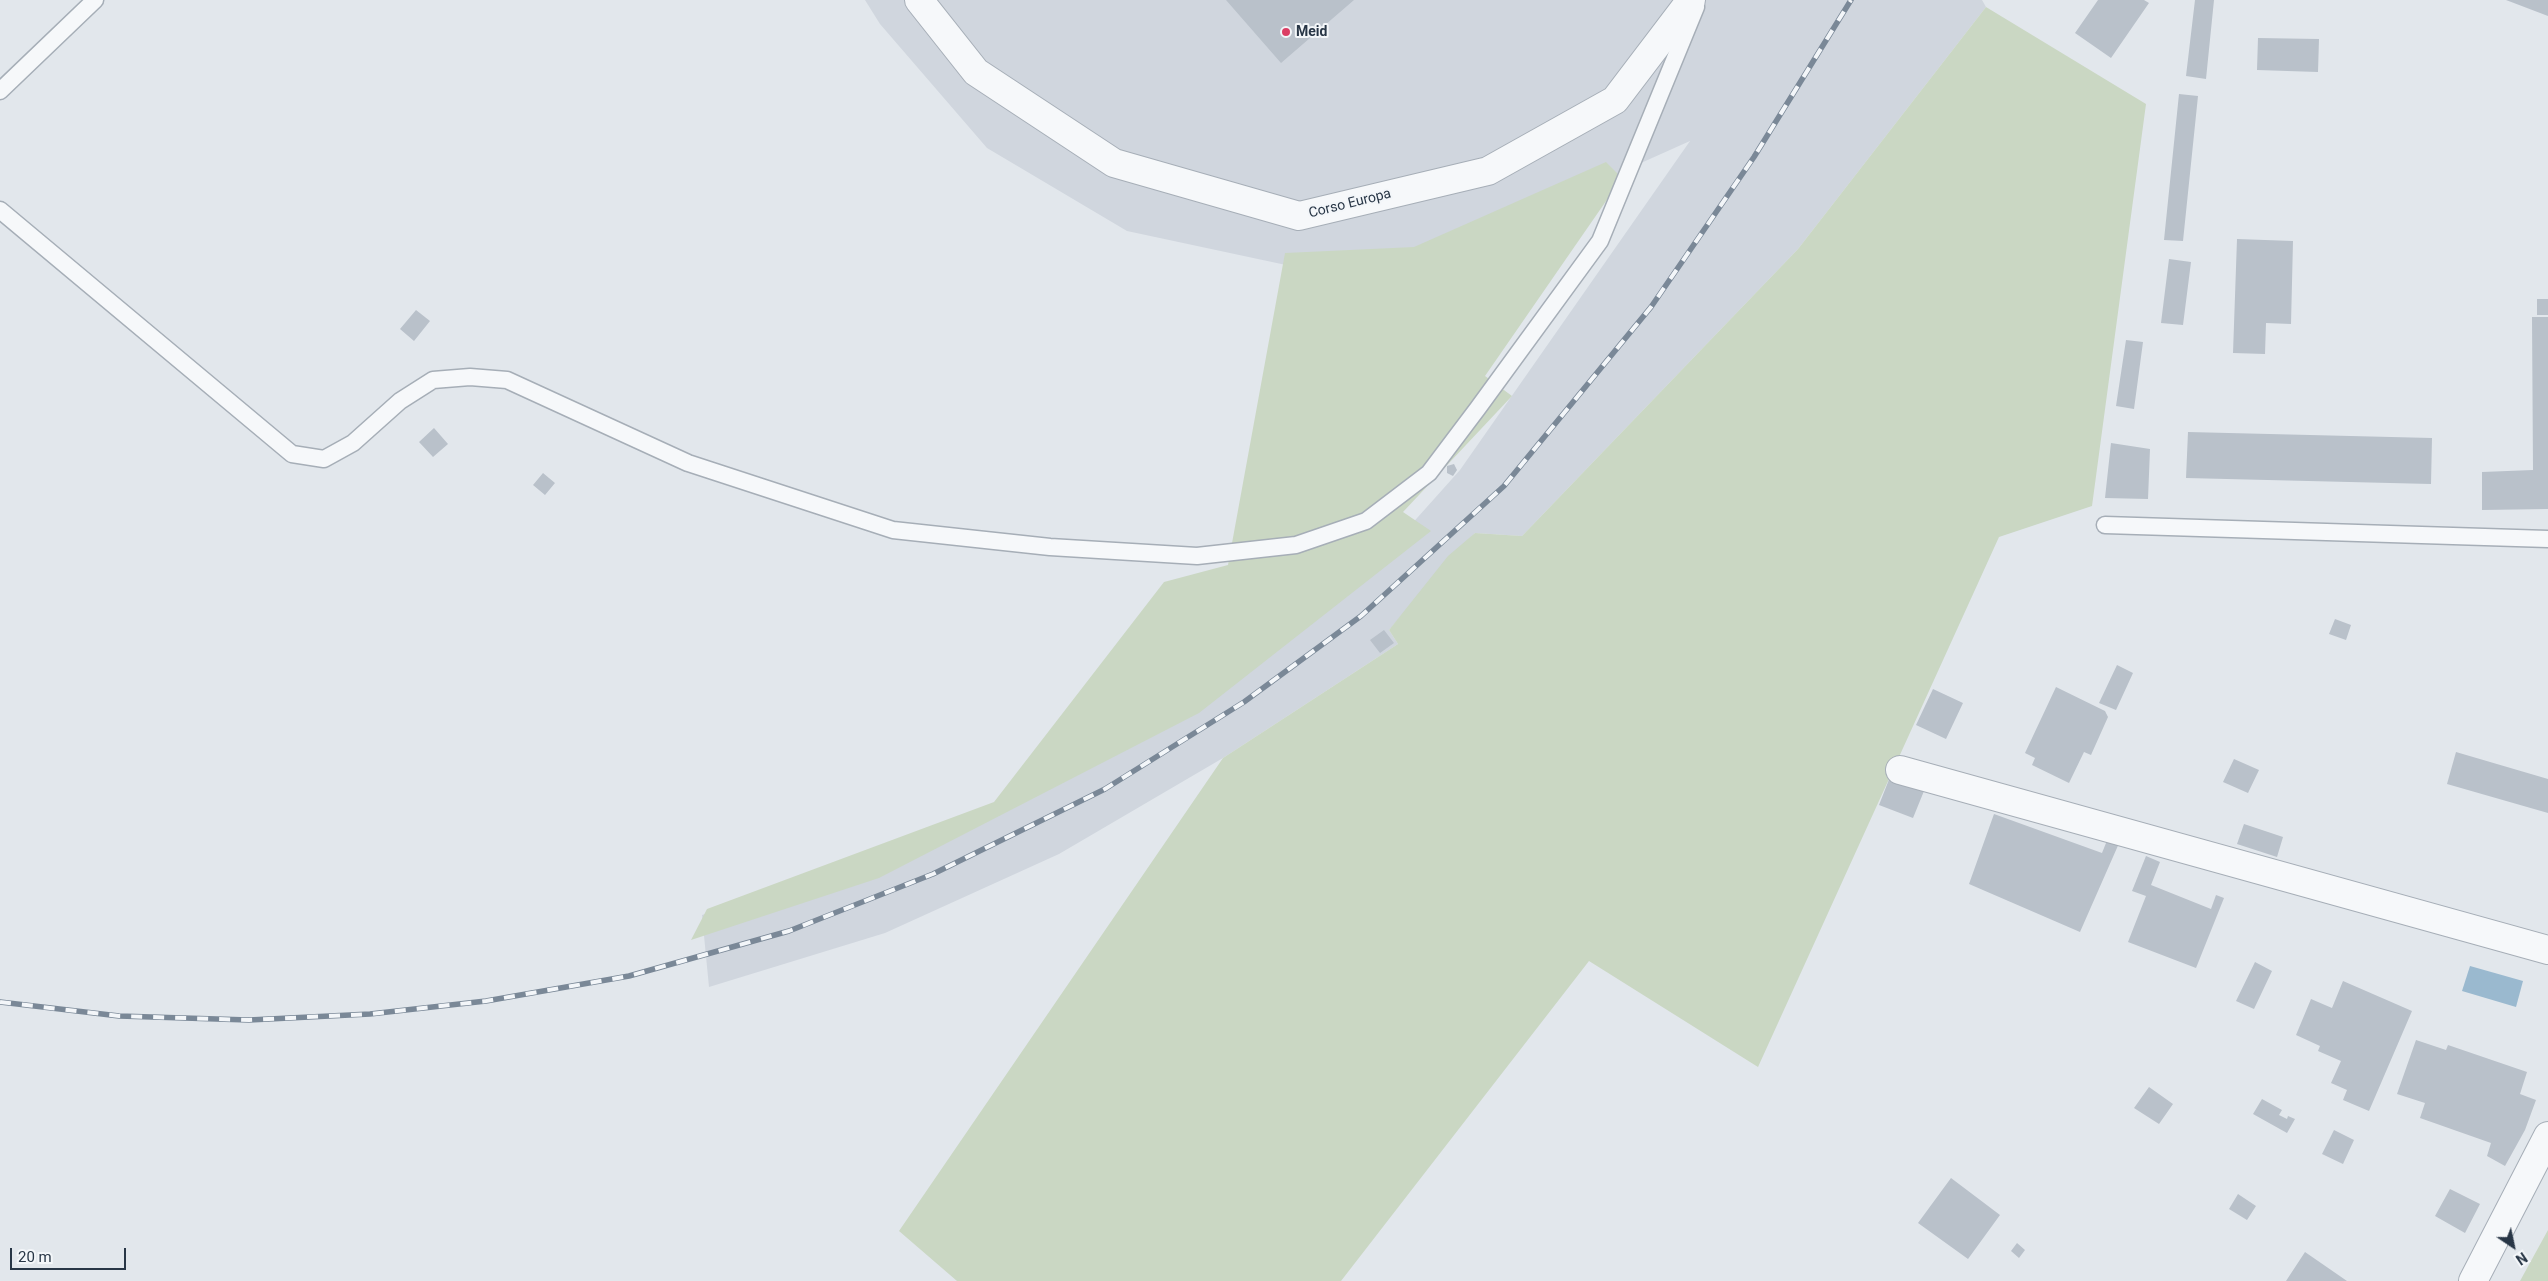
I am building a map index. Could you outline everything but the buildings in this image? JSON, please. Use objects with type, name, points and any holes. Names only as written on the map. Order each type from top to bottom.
[{"type":"street","name":"Corso Europa","points":[[919,0],[976,72],[1114,163],[1299,216],[1488,171],[1615,100],[1691,0]]},
{"type":"street","points":[[1900,770],[2548,950]]},
{"type":"street","points":[[2473,1281],[2548,1136]]},
{"type":"lane","points":[[0,91],[94,0]]},
{"type":"lane","points":[[0,210],[292,454],[324,459],[353,443],[400,401],[433,380],[470,378],[507,380],[688,463],[893,530],[1050,547],[1196,556],[1296,546],[1366,521],[1429,473],[1478,408],[1600,241],[1699,0]]},
{"type":"lane","points":[[2106,525],[2548,540]]},
{"type":"shaded area","points":[[865,0],[1982,0],[1986,7],[1798,249],[1522,536],[1475,533],[1389,630],[1398,644],[1223,758],[1059,854],[885,933],[709,987],[702,915],[870,864],[982,816],[1366,575],[1460,470],[1690,141],[1449,249],[1286,265],[1127,231],[987,148],[880,24]]},
{"type":"green space","points":[[1986,7],[2146,104],[2092,506],[1999,537],[1758,1067],[1589,961],[1341,1281],[957,1281],[899,1231],[1223,758],[1398,644],[1389,630],[1448,556],[1475,533],[1522,536],[1798,249]]},
{"type":"green space","points":[[1606,162],[1622,178],[1485,376],[1512,396],[1403,512],[1431,531],[1199,713],[879,878],[691,940],[707,909],[994,802],[1164,582],[1228,565],[1285,253],[1414,247]]},
{"type":"green space","points":[[2548,1230],[2548,1281],[2520,1281]]},
{"type":"water","points":[[2470,966],[2523,981],[2516,1007],[2462,991]]},
{"type":"railway","points":[[0,1002],[119,1016],[249,1020],[370,1014],[486,1001],[629,976],[789,931],[933,874],[1105,789],[1244,702],[1361,616],[1504,486],[1651,307],[1754,157],[1851,0]]},
{"type":"place","name":"Meid","points":[[1286,32]]}]
